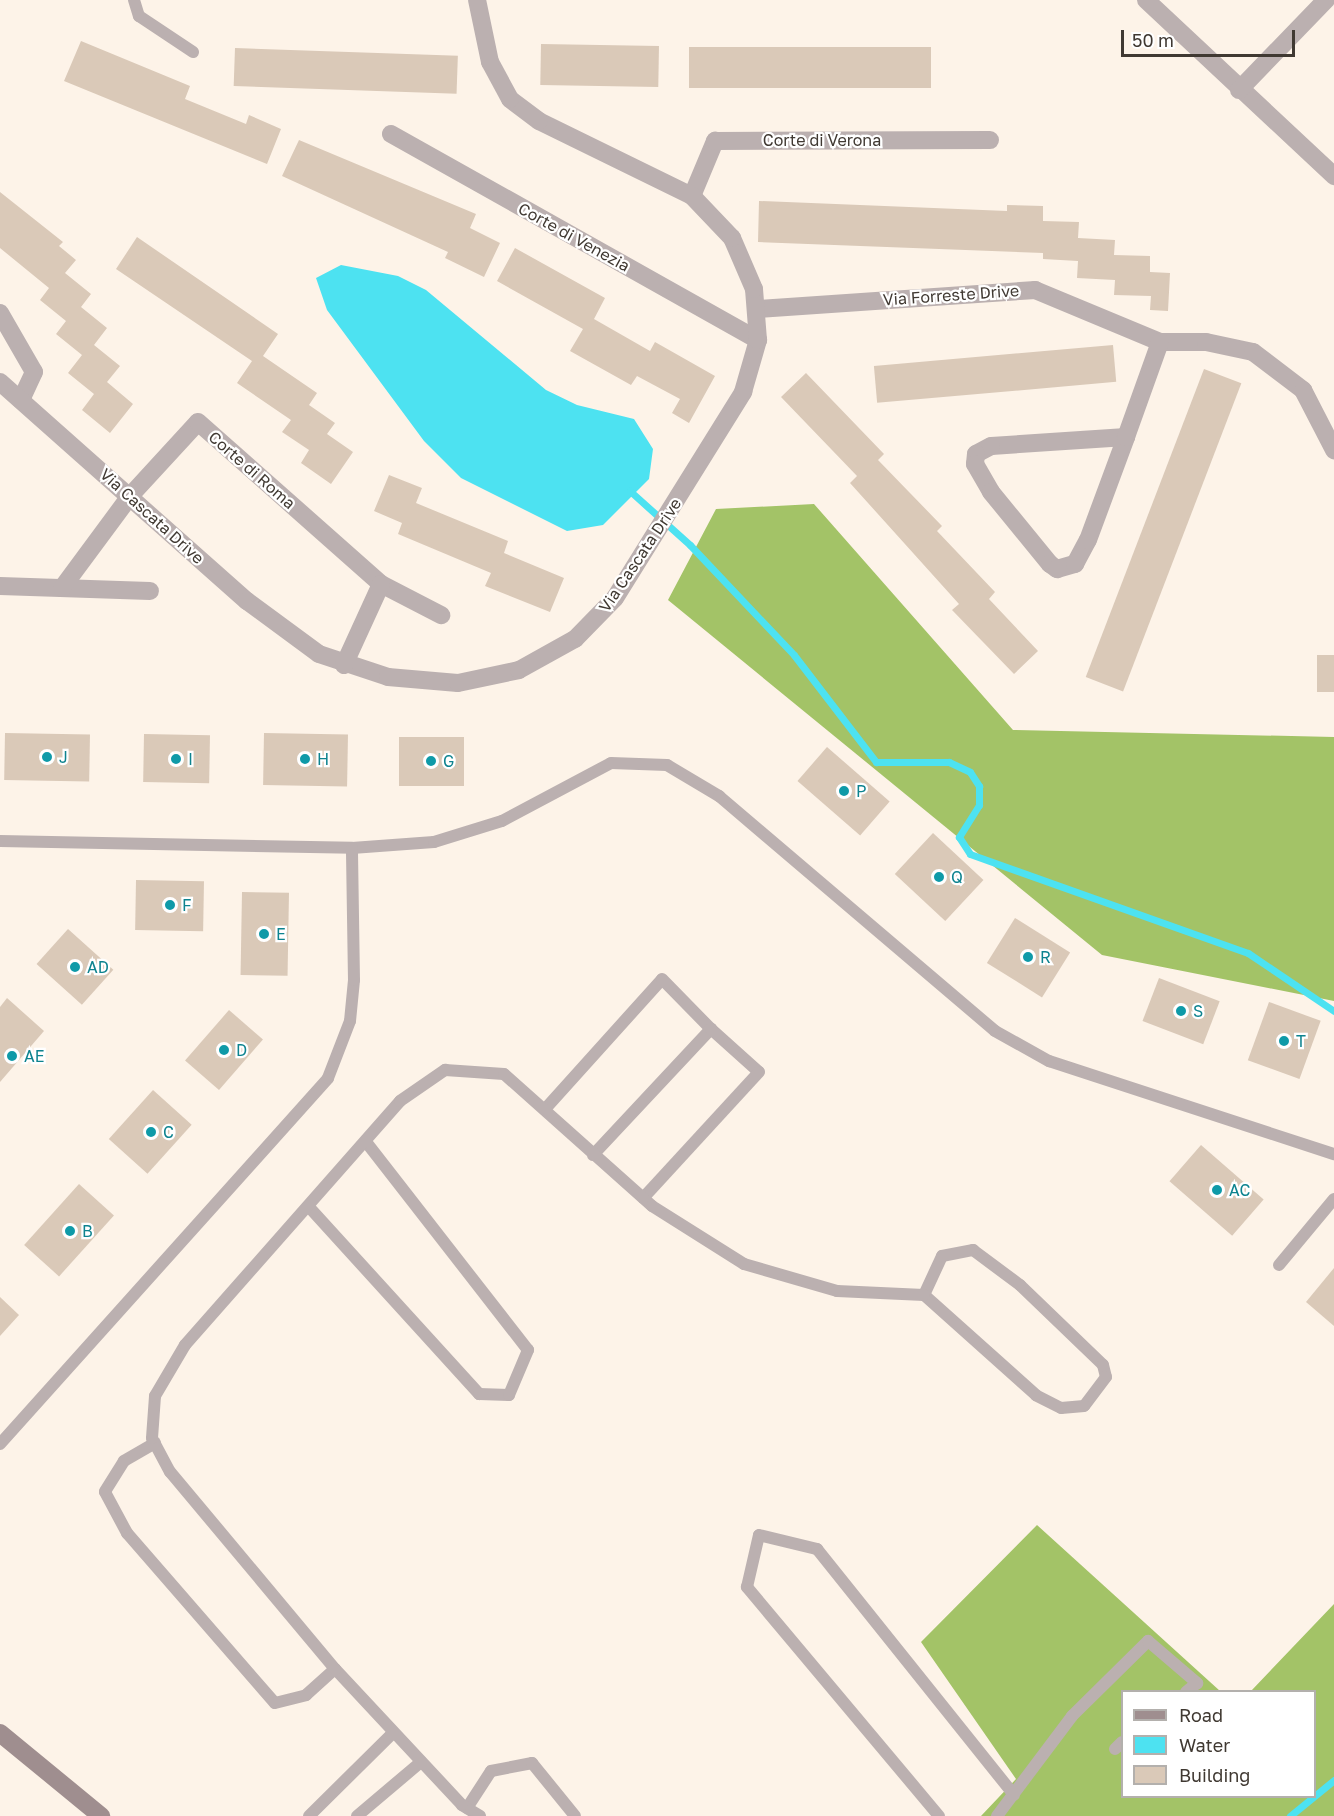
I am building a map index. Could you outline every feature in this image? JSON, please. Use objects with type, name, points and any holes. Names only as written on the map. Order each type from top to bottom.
[{"type":"main road","points":[[0,1733],[101,1816]]},
{"type":"street","name":"Via Cascata Drive","points":[[0,382],[275,625],[344,665],[409,681],[440,683],[491,678],[537,662],[575,639],[604,611],[673,507],[743,392],[758,340],[757,309],[741,252],[692,196],[539,122],[510,99],[490,62],[477,0]]},
{"type":"street","points":[[1146,0],[1239,90],[1334,176]]},
{"type":"street","points":[[1239,90],[1326,0]]},
{"type":"street","name":"Corte di Venezia","points":[[391,134],[758,340]]},
{"type":"street","name":"Corte di Verona","points":[[692,196],[716,141],[990,140]]},
{"type":"street","name":"Via Forreste Drive","points":[[757,309],[1035,290],[1160,342],[1233,345],[1275,364],[1318,411],[1334,450]]},
{"type":"street","points":[[0,313],[34,372],[21,400]]},
{"type":"street","points":[[1126,437],[991,446],[976,454],[975,464],[1041,554],[1057,569],[1068,568],[1082,556],[1126,437],[1160,342]]},
{"type":"street","name":"Corte di Roma","points":[[130,496],[198,422],[381,584],[441,615]]},
{"type":"street","points":[[62,588],[130,496]]},
{"type":"street","points":[[344,665],[381,584]]},
{"type":"street","points":[[0,586],[150,591]]},
{"type":"lane","points":[[134,0],[140,16],[193,52]]},
{"type":"lane","points":[[0,841],[352,848],[434,842],[502,820],[611,763],[667,765],[719,796],[995,1031],[1049,1061],[1334,1154]]},
{"type":"lane","points":[[0,1444],[328,1078],[350,1021],[354,980],[352,848]]},
{"type":"lane","points":[[546,1108],[662,979],[711,1029],[759,1072],[643,1198]]},
{"type":"lane","points":[[593,1155],[711,1029]]},
{"type":"lane","points":[[480,1816],[467,1808],[421,1762],[335,1669],[170,1472],[155,1443],[155,1396],[184,1345],[367,1143],[400,1101],[445,1070],[504,1074],[546,1108],[593,1155],[643,1198],[744,1264],[837,1291],[924,1295],[1036,1395],[1061,1408],[1084,1406],[1106,1377],[1103,1365],[1054,1316],[973,1250],[942,1256],[924,1295]]},
{"type":"lane","points":[[309,1207],[479,1394],[510,1395],[528,1350],[367,1143]]},
{"type":"lane","points":[[1279,1266],[1334,1199]]},
{"type":"lane","points":[[155,1443],[124,1461],[105,1492],[127,1533],[275,1703],[306,1695],[335,1669]]},
{"type":"lane","points":[[939,1816],[747,1587],[759,1535],[817,1549],[1014,1795]]},
{"type":"lane","points":[[997,1816],[1072,1716],[1148,1641],[1197,1683],[1188,1690]]},
{"type":"lane","points":[[309,1816],[393,1733]]},
{"type":"lane","points":[[357,1816],[421,1762]]},
{"type":"lane","points":[[467,1808],[491,1771],[532,1763],[575,1816]]},
{"type":"green space","points":[[814,504],[1013,730],[1334,737],[1334,1001],[1102,955],[668,600],[716,509]]},
{"type":"green space","points":[[1037,1525],[1219,1690],[1121,1690],[1121,1798],[1316,1798],[1316,1690],[1252,1690],[1334,1604],[1334,1816],[981,1816],[1016,1779],[921,1642]]},
{"type":"water","points":[[341,265],[398,276],[426,290],[546,390],[577,405],[634,419],[653,449],[649,479],[603,525],[567,531],[461,478],[424,441],[327,310],[316,278]]},
{"type":"building","points":[[81,41],[190,86],[185,99],[246,124],[249,115],[281,129],[267,164],[64,81]]},
{"type":"building","points":[[541,44],[659,46],[658,87],[540,85]]},
{"type":"building","points":[[689,47],[931,47],[931,88],[689,88]]},
{"type":"building","points":[[235,48],[458,56],[457,94],[234,86]]},
{"type":"building","points":[[299,140],[476,214],[470,228],[500,243],[484,277],[445,258],[448,252],[282,176]]},
{"type":"building","points":[[0,192],[63,242],[59,246],[76,260],[65,273],[91,294],[81,307],[107,328],[94,345],[120,366],[107,382],[133,404],[110,433],[82,410],[94,394],[68,373],[82,355],[56,334],[66,321],[40,300],[49,288],[0,248]]},
{"type":"building","points":[[759,201],[1007,211],[1007,205],[1043,206],[1043,221],[1079,222],[1078,238],[1115,240],[1114,255],[1150,256],[1150,272],[1170,273],[1168,311],[1150,310],[1151,296],[1114,295],[1115,280],[1077,278],[1078,261],[1043,259],[1043,253],[758,242]]},
{"type":"building","points":[[137,237],[278,334],[263,356],[317,393],[309,405],[335,423],[327,434],[353,452],[331,484],[301,463],[309,450],[282,432],[291,420],[237,383],[252,361],[116,269]]},
{"type":"building","points":[[515,248],[605,298],[594,319],[650,351],[655,342],[715,376],[689,423],[672,413],[680,399],[637,376],[631,385],[570,351],[583,329],[497,281]]},
{"type":"building","points":[[1113,345],[1116,382],[877,403],[874,366]]},
{"type":"building","points":[[1204,369],[1241,383],[1123,691],[1086,677]]},
{"type":"building","points":[[806,373],[884,454],[878,460],[942,526],[937,531],[995,592],[989,599],[1038,651],[1014,674],[952,610],[959,604],[850,483],[857,476],[781,397]]},
{"type":"building","points":[[389,475],[422,488],[416,503],[508,541],[504,553],[564,578],[550,612],[485,586],[491,573],[398,534],[402,523],[374,511]]},
{"type":"building","points":[[1317,655],[1334,655],[1334,692],[1317,692]]},
{"type":"building","name":"J","points":[[5,733],[90,734],[89,781],[4,780]]},
{"type":"building","name":"H","points":[[264,733],[348,734],[347,786],[263,785]]},
{"type":"building","name":"I","points":[[144,734],[210,735],[209,783],[143,782]]},
{"type":"building","name":"G","points":[[399,737],[464,737],[464,786],[399,786]]},
{"type":"building","name":"P","points":[[827,747],[890,801],[860,835],[797,781]]},
{"type":"building","name":"Q","points":[[933,833],[983,880],[945,921],[895,874]]},
{"type":"building","name":"F","points":[[136,880],[204,881],[203,931],[135,930]]},
{"type":"building","name":"E","points":[[242,892],[289,893],[288,976],[241,975]]},
{"type":"building","name":"R","points":[[1015,918],[1070,952],[1042,997],[987,963]]},
{"type":"building","name":"AD","points":[[68,929],[113,970],[82,1005],[37,964]]},
{"type":"building","name":"S","points":[[1159,978],[1220,1001],[1203,1044],[1143,1021]]},
{"type":"building","name":"AE","points":[[7,998],[44,1031],[0,1082],[0,1007]]},
{"type":"building","name":"T","points":[[1269,1002],[1321,1021],[1299,1079],[1248,1060]]},
{"type":"building","name":"D","points":[[229,1010],[263,1040],[219,1090],[185,1061]]},
{"type":"building","name":"C","points":[[153,1090],[192,1125],[147,1174],[109,1139]]},
{"type":"building","name":"AC","points":[[1201,1145],[1264,1199],[1232,1236],[1170,1181]]},
{"type":"building","name":"B","points":[[79,1184],[114,1215],[59,1276],[24,1245]]},
{"type":"building","points":[[1334,1268],[1334,1326],[1306,1302]]},
{"type":"building","points":[[0,1297],[19,1315],[0,1336]]},
{"type":"waterway","points":[[630,491],[690,545],[794,655],[876,762],[949,762],[970,772],[979,786],[979,805],[959,837],[970,854],[1248,953],[1334,1011]]},
{"type":"waterway","points":[[1316,1795],[1334,1780]]},
{"type":"waterway","points":[[1290,1816],[1312,1798]]},
{"type":"place","name":"J","points":[[47,757]]},
{"type":"place","name":"I","points":[[176,759]]},
{"type":"place","name":"H","points":[[305,759]]},
{"type":"place","name":"G","points":[[431,761]]},
{"type":"place","name":"P","points":[[844,791]]},
{"type":"place","name":"Q","points":[[939,877]]},
{"type":"place","name":"F","points":[[170,905]]},
{"type":"place","name":"E","points":[[264,934]]},
{"type":"place","name":"R","points":[[1028,957]]},
{"type":"place","name":"AD","points":[[75,967]]},
{"type":"place","name":"S","points":[[1181,1011]]},
{"type":"place","name":"T","points":[[1284,1041]]},
{"type":"place","name":"D","points":[[224,1050]]},
{"type":"place","name":"AE","points":[[12,1056]]},
{"type":"place","name":"C","points":[[151,1132]]},
{"type":"place","name":"AC","points":[[1217,1190]]},
{"type":"place","name":"B","points":[[70,1231]]}]
